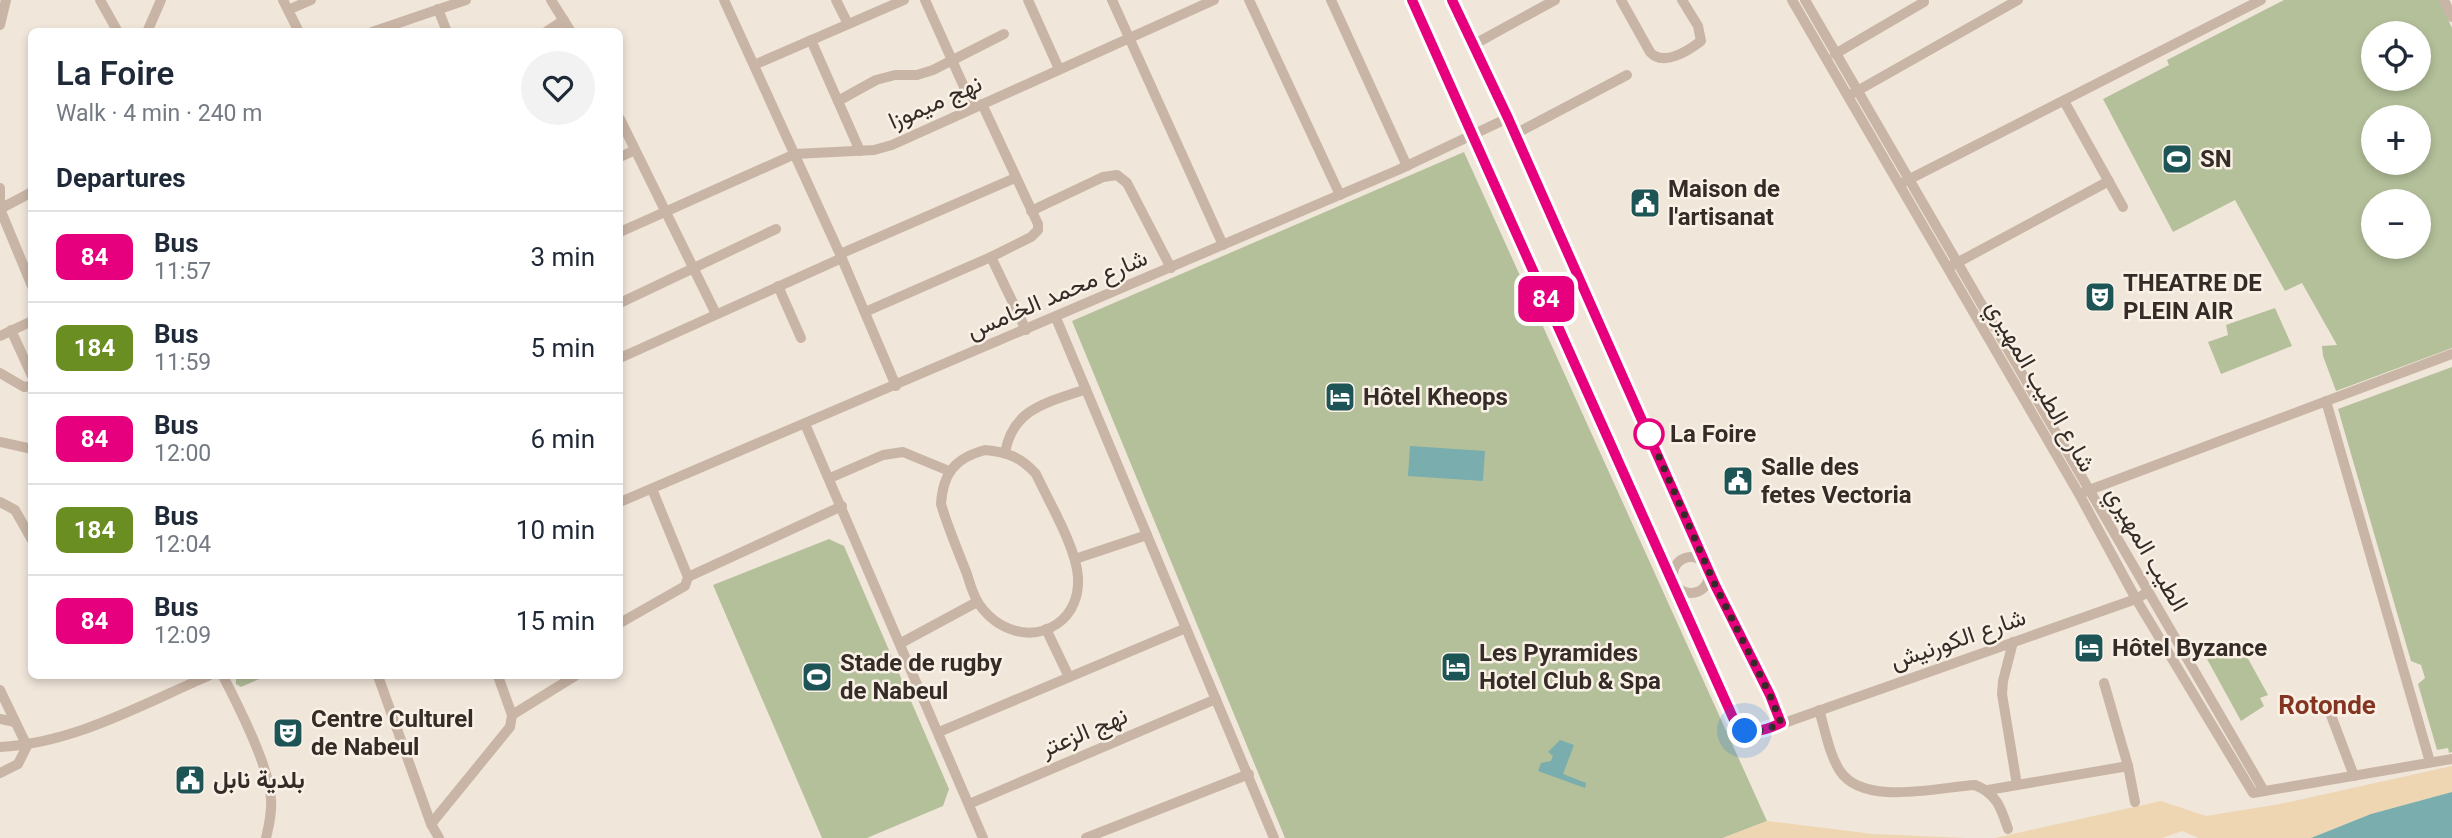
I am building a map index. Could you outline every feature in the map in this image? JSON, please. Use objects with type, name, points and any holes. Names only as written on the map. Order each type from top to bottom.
[{"type":"street","points":[[0,25],[6,0]]},
{"type":"street","points":[[100,0],[116,28]]},
{"type":"street","points":[[149,28],[161,0]]},
{"type":"street","points":[[297,28],[285,5],[311,0]]},
{"type":"street","points":[[383,28],[466,0]]},
{"type":"street","points":[[551,0],[569,28]]},
{"type":"street","points":[[724,0],[841,256],[896,386]]},
{"type":"street","points":[[836,0],[848,24]]},
{"type":"street","points":[[754,65],[904,0]]},
{"type":"street","points":[[865,312],[991,257],[1036,233],[1038,224],[951,62],[925,0]]},
{"type":"street","points":[[1028,0],[1059,69]]},
{"type":"street","points":[[1112,0],[1223,245]]},
{"type":"street","name":"نهج ميموزا","points":[[623,231],[795,154],[860,151],[892,145],[1214,0]]},
{"type":"street","points":[[1250,0],[1340,195]]},
{"type":"street","points":[[1331,0],[1407,166]]},
{"type":"street","points":[[1412,0],[1674,583],[1684,593],[1699,592],[1708,581],[1707,567],[1697,558],[1683,559],[1673,569],[1674,583]]},
{"type":"street","points":[[1452,0],[1508,118],[1707,567],[1781,723]]},
{"type":"street","points":[[1473,45],[1555,0]]},
{"type":"street","points":[[1621,0],[1652,55],[1663,59],[1685,51],[1701,41],[1698,26],[1682,0]]},
{"type":"street","name":"شارع الطيب المهيري","points":[[1792,0],[1852,94],[2084,492],[2136,599],[2258,792]]},
{"type":"street","points":[[1805,0],[1835,54],[1852,94],[2018,0]]},
{"type":"street","points":[[1903,183],[2261,0]]},
{"type":"street","points":[[2444,0],[2452,17]]},
{"type":"street","points":[[1835,54],[1924,2]]},
{"type":"street","points":[[438,9],[445,28]]},
{"type":"street","points":[[553,28],[564,20]]},
{"type":"street","points":[[838,101],[876,80],[895,75],[917,75],[951,62],[1004,34]]},
{"type":"street","points":[[811,40],[860,151]]},
{"type":"street","points":[[1515,134],[1627,75]]},
{"type":"street","points":[[2064,101],[2123,207]]},
{"type":"street","name":"شارع محمد الخامس","points":[[623,501],[1056,318],[1407,166],[1508,118]]},
{"type":"street","points":[[623,125],[716,314]]},
{"type":"street","points":[[623,156],[635,150]]},
{"type":"street","points":[[1031,211],[1103,177],[1118,175],[1127,183],[1171,268]]},
{"type":"street","points":[[623,357],[1015,178]]},
{"type":"street","points":[[1952,266],[2109,181]]},
{"type":"street","points":[[0,188],[0,209],[28,276]]},
{"type":"street","points":[[0,209],[28,194]]},
{"type":"street","points":[[623,302],[776,229]]},
{"type":"street","points":[[991,257],[1026,330]]},
{"type":"street","points":[[778,286],[801,338]]},
{"type":"street","points":[[1056,318],[1274,838]]},
{"type":"street","points":[[0,336],[28,323]]},
{"type":"street","points":[[11,330],[28,367]]},
{"type":"street","points":[[2084,492],[2452,354]]},
{"type":"street","points":[[0,373],[24,387],[28,386]]},
{"type":"street","points":[[1005,453],[1006,445],[1022,416],[1031,409],[1086,389]]},
{"type":"street","points":[[2326,401],[2430,762]]},
{"type":"street","points":[[806,424],[983,838]]},
{"type":"street","points":[[0,442],[28,448]]},
{"type":"street","points":[[985,450],[1005,453],[1027,463],[1036,474],[1075,559],[1078,589],[1075,602],[1067,615],[1046,629],[1024,634],[988,614],[977,602],[941,504],[942,488],[949,471],[971,454],[985,450]]},
{"type":"street","points":[[830,478],[883,455],[904,452],[949,471]]},
{"type":"street","points":[[623,621],[685,586],[688,577],[652,489]]},
{"type":"street","name":"الطيب المهيري","points":[[2084,492],[2148,592],[2258,792]]},
{"type":"street","points":[[0,502],[15,510],[28,533]]},
{"type":"street","points":[[688,577],[842,506]]},
{"type":"street","points":[[1075,559],[1147,535]]},
{"type":"street","name":"شارع الكورنيش","points":[[1674,583],[1734,720],[1742,729],[1753,732],[2136,599],[2148,592]]},
{"type":"street","points":[[901,643],[977,602]]},
{"type":"street","points":[[939,732],[1186,628]]},
{"type":"street","points":[[1046,629],[1069,677]]},
{"type":"street","points":[[2013,642],[2002,694],[2017,785]]},
{"type":"street","points":[[0,747],[27,746],[83,730],[188,679]]},
{"type":"street","points":[[224,679],[239,708],[270,788],[270,818],[266,838]]},
{"type":"street","points":[[379,679],[431,824],[439,838]]},
{"type":"street","points":[[431,824],[510,727],[512,715],[499,679]]},
{"type":"street","points":[[512,715],[570,679]]},
{"type":"street","points":[[2104,683],[2128,766],[2135,802]]},
{"type":"street","points":[[0,690],[27,746]]},
{"type":"street","name":"نهج الزعتر","points":[[969,804],[1216,699]]},
{"type":"street","points":[[1819,710],[1842,775],[1866,789],[1882,793],[1975,785],[1988,790],[1999,803],[2008,829]]},
{"type":"street","points":[[2329,710],[2354,776]]},
{"type":"street","points":[[0,719],[15,722]]},
{"type":"street","points":[[0,773],[18,764],[27,746]]},
{"type":"street","points":[[2258,792],[2452,759]]},
{"type":"street","points":[[1988,790],[2128,766]]},
{"type":"street","points":[[1086,838],[1248,774]]},
{"type":"green space","points":[[2284,0],[2439,0],[2452,28],[2452,348],[2336,391],[2322,346],[2337,345],[2302,283],[2285,291],[2235,200],[2173,232],[2103,99],[2169,65],[2167,60]]},
{"type":"green space","points":[[1464,152],[1767,821],[1723,838],[1285,838],[1072,321]]},
{"type":"green space","points":[[2275,308],[2292,346],[2221,374],[2208,342],[2228,335],[2226,325]]},
{"type":"green space","points":[[2452,367],[2452,752],[2449,753],[2448,748],[2437,750],[2418,684],[2425,678],[2421,665],[2411,661],[2338,409]]},
{"type":"green space","points":[[829,539],[844,546],[949,789],[943,806],[867,838],[822,838],[713,585]]},
{"type":"green space","points":[[2240,644],[2268,695],[2260,698],[2264,706],[2241,721],[2207,659]]},
{"type":"green space","points":[[236,679],[259,679],[241,687],[236,684]]},
{"type":"sand","points":[[2452,766],[2452,792],[2371,814],[2311,838],[2199,838],[2182,831],[2162,838],[1995,838],[2161,801],[2206,816],[2280,804]]},
{"type":"sand","points":[[1767,821],[1873,834],[1966,838],[1723,838]]},
{"type":"water","points":[[1410,446],[1485,451],[1483,481],[1408,476]]},
{"type":"water","points":[[1560,740],[1574,745],[1563,774],[1586,783],[1585,788],[1538,771],[1541,763],[1551,761],[1553,756],[1548,752]]},
{"type":"water","points":[[2452,792],[2452,838],[2311,838],[2371,814]]},
{"type":"bus line","name":"84","points":[[1412,0],[1734,720],[1745,731],[1753,732],[1781,723],[1770,695],[1715,585],[1508,118],[1452,0]]},
{"type":"place","name":"SN","points":[[2177,159]]},
{"type":"place","name":"Maison de l'artisanat","points":[[1645,203]]},
{"type":"place","name":"THEATRE DE PLEIN AIR","points":[[2100,297]]},
{"type":"place","name":"Hôtel Kheops","points":[[1340,397]]},
{"type":"place","name":"La Foire","points":[[1649,434]]},
{"type":"place","name":"Salle des fetes Vectoria","points":[[1738,481]]},
{"type":"place","name":"Hôtel Byzance","points":[[2089,648]]},
{"type":"place","name":"Les Pyramides Hotel Club & Spa","points":[[1456,667]]},
{"type":"place","name":"Stade de rugby de Nabeul","points":[[817,677]]},
{"type":"place","name":"Centre Culturel de Nabeul","points":[[288,733]]},
{"type":"place","name":"بلدية نابل","points":[[190,780]]},
{"type":"district","name":"Rotonde","points":[[2327,705]]},
{"type":"route","points":[[1649,434],[1715,585],[1770,695],[1781,723],[1765,730],[1745,731]]}]
